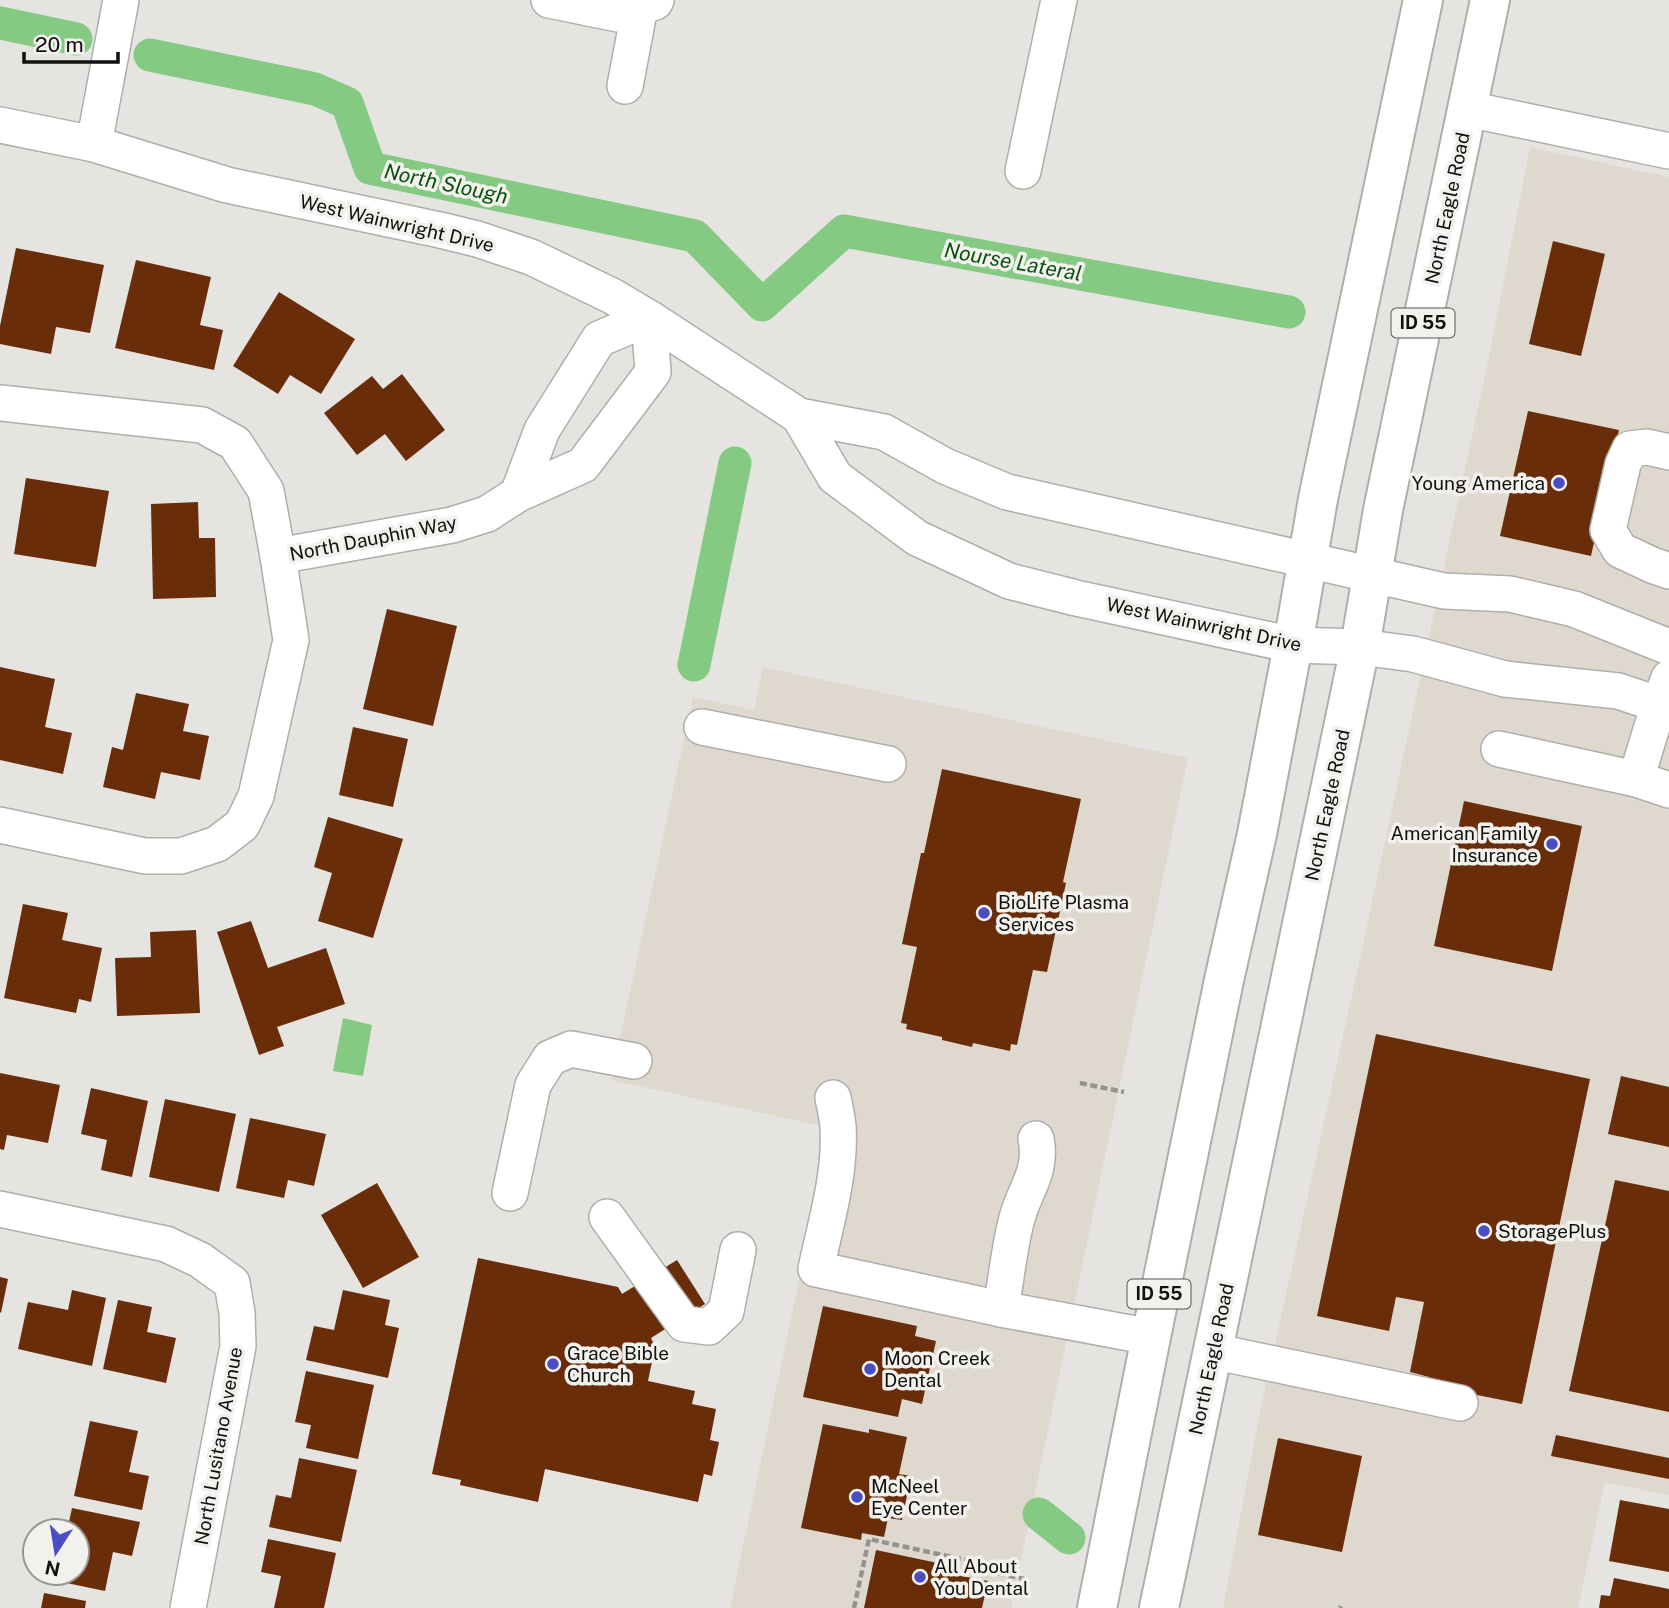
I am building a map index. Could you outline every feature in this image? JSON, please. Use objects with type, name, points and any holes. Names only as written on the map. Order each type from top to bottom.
[{"type":"highway","name":"ID 55","points":[[1097,1608],[1150,1337],[1257,834],[1321,485],[1423,0]]},
{"type":"highway","name":"North Eagle Road","points":[[1159,1608],[1360,647],[1384,510],[1490,0]]},
{"type":"street","points":[[94,144],[121,0]]},
{"type":"street","points":[[549,0],[618,14],[648,4]]},
{"type":"street","points":[[1023,171],[1059,0]]},
{"type":"street","points":[[625,86],[648,4]]},
{"type":"street","points":[[1468,109],[1669,151]]},
{"type":"street","name":"West Wainwright Drive","points":[[0,125],[94,144],[227,185],[477,239],[531,257],[612,296],[799,416],[884,432],[945,466],[1007,492],[1444,591],[1510,594],[1574,609],[1669,647]]},
{"type":"street","points":[[518,494],[542,430],[599,339],[649,318]]},
{"type":"street","name":"North Dauphin Way","points":[[0,825],[145,856],[181,856],[217,844],[242,825],[256,796],[291,640],[278,556],[452,525],[487,514],[518,494],[583,465],[653,372],[649,318]]},
{"type":"street","points":[[0,403],[202,425],[235,443],[266,491],[278,556]]},
{"type":"street","name":"West Wainwright Drive","points":[[799,416],[835,477],[917,538],[1009,581],[1293,645],[1360,647],[1413,654],[1505,679],[1666,697]]},
{"type":"street","points":[[1669,452],[1647,447],[1630,449],[1623,464],[1608,530],[1620,550],[1669,571]]},
{"type":"street","points":[[1636,779],[1666,697]]},
{"type":"street","points":[[702,727],[888,764]]},
{"type":"street","points":[[1499,749],[1636,779],[1669,790]]},
{"type":"street","points":[[509,1193],[533,1084],[550,1058],[571,1049],[634,1061]]},
{"type":"street","points":[[833,1098],[838,1124],[835,1181],[816,1269],[1150,1337]]},
{"type":"street","points":[[1001,1308],[1016,1220],[1038,1164],[1037,1139]]},
{"type":"street","name":"North Lusitano Avenue","points":[[0,1209],[166,1244],[200,1260],[232,1283],[237,1313],[238,1346],[188,1608]]},
{"type":"street","points":[[607,1217],[684,1324],[709,1327],[726,1311],[738,1250]]},
{"type":"street","points":[[1212,1351],[1460,1404]]},
{"type":"path","points":[[1080,1083],[1124,1092]]},
{"type":"path","points":[[855,1608],[869,1539],[984,1564],[983,1570],[1024,1579]]},
{"type":"shaded area","points":[[1530,147],[1669,177],[1669,1495],[1605,1482],[1578,1608],[1223,1608],[1260,1412],[1488,361]]},
{"type":"shaded area","points":[[763,667],[1188,758],[1011,1608],[730,1608],[831,1128],[611,1080],[693,697],[754,710]]},
{"type":"shaded area","points":[[343,1018],[372,1025],[363,1076],[333,1071]]},
{"type":"building","points":[[1553,241],[1605,254],[1581,356],[1529,344]]},
{"type":"building","points":[[16,248],[104,265],[90,333],[56,327],[51,354],[0,344],[0,326]]},
{"type":"building","points":[[136,260],[211,277],[200,325],[223,330],[214,370],[115,348]]},
{"type":"building","points":[[279,292],[355,339],[321,394],[290,375],[278,394],[233,366]]},
{"type":"building","points":[[402,374],[445,430],[406,461],[385,434],[357,455],[324,413],[372,376],[383,389]]},
{"type":"building","name":"Young America","points":[[1528,411],[1619,430],[1591,556],[1500,536]]},
{"type":"building","points":[[26,478],[109,491],[96,567],[14,554]]},
{"type":"building","points":[[198,502],[199,538],[215,538],[216,597],[153,599],[151,504]]},
{"type":"building","points":[[387,609],[457,626],[433,726],[363,709]]},
{"type":"building","points":[[0,667],[55,679],[45,727],[72,733],[63,774],[0,760]]},
{"type":"building","points":[[136,693],[189,704],[183,731],[209,736],[200,780],[161,772],[155,799],[103,787],[112,747],[123,750]]},
{"type":"building","points":[[353,727],[408,739],[393,807],[339,795]]},
{"type":"building","name":"BioLife Plasma Services","points":[[942,769],[1081,799],[1047,972],[1033,970],[1017,1045],[1011,1044],[1010,1051],[973,1043],[972,1047],[942,1040],[942,1037],[906,1029],[907,1024],[901,1023],[917,947],[902,944]]},
{"type":"building","points":[[1464,801],[1582,826],[1552,971],[1434,946]]},
{"type":"building","points":[[328,817],[403,839],[373,938],[318,921],[332,873],[314,867]]},
{"type":"building","points":[[23,904],[68,913],[62,940],[102,948],[91,1002],[79,999],[76,1013],[4,998]]},
{"type":"building","points":[[251,921],[268,968],[326,948],[345,1004],[277,1027],[284,1046],[259,1055],[217,932]]},
{"type":"building","points":[[196,930],[200,1013],[117,1016],[115,958],[151,957],[150,932]]},
{"type":"building","points":[[1376,1034],[1590,1079],[1522,1404],[1427,1385],[1429,1377],[1410,1372],[1424,1302],[1396,1297],[1389,1331],[1317,1316]]},
{"type":"building","points":[[0,1073],[60,1085],[48,1143],[7,1135],[4,1150],[0,1149]]},
{"type":"building","points":[[1621,1076],[1669,1087],[1669,1147],[1608,1134]]},
{"type":"building","points":[[91,1088],[148,1101],[132,1177],[101,1170],[107,1140],[81,1134]]},
{"type":"building","points":[[165,1099],[236,1114],[219,1192],[149,1177]]},
{"type":"building","points":[[250,1118],[326,1134],[314,1186],[288,1180],[284,1198],[236,1188]]},
{"type":"building","points":[[1615,1180],[1669,1191],[1669,1412],[1569,1391]]},
{"type":"building","points":[[377,1183],[419,1257],[363,1288],[321,1215]]},
{"type":"building","name":"Grace Bible Church","points":[[478,1258],[618,1287],[622,1294],[677,1260],[705,1304],[651,1338],[655,1347],[648,1381],[695,1391],[692,1404],[716,1409],[710,1440],[719,1442],[712,1476],[704,1474],[698,1502],[545,1469],[538,1502],[460,1485],[461,1480],[432,1474]]},
{"type":"building","points":[[0,1277],[8,1279],[1,1313],[0,1312]]},
{"type":"building","points":[[72,1290],[106,1298],[92,1366],[18,1349],[28,1302],[68,1310]]},
{"type":"building","points":[[343,1290],[390,1300],[385,1325],[399,1328],[388,1378],[306,1360],[314,1326],[334,1330]]},
{"type":"building","points":[[118,1300],[152,1307],[147,1332],[176,1338],[166,1383],[103,1369]]},
{"type":"building","name":"Moon Creek Dental","points":[[823,1306],[917,1326],[915,1336],[936,1341],[922,1404],[902,1399],[898,1417],[803,1397]]},
{"type":"building","points":[[306,1371],[374,1385],[358,1459],[306,1448],[311,1425],[295,1422]]},
{"type":"building","points":[[90,1421],[138,1431],[129,1472],[149,1476],[142,1510],[74,1496]]},
{"type":"building","name":"McNeel Eye Center","points":[[823,1424],[907,1437],[899,1474],[911,1476],[902,1520],[888,1518],[884,1537],[862,1533],[861,1540],[801,1528]]},
{"type":"building","points":[[1556,1435],[1669,1458],[1669,1479],[1551,1456]]},
{"type":"building","points":[[1278,1438],[1362,1456],[1342,1552],[1258,1535]]},
{"type":"building","points":[[299,1458],[357,1470],[341,1542],[269,1527],[276,1495],[291,1498]]},
{"type":"building","points":[[1620,1500],[1669,1509],[1669,1572],[1609,1561]]},
{"type":"building","points":[[72,1508],[140,1522],[132,1556],[113,1552],[105,1591],[86,1587],[91,1587],[91,1517],[70,1517]]},
{"type":"building","points":[[268,1539],[336,1553],[324,1608],[274,1608],[281,1576],[261,1572]]},
{"type":"building","name":"All About You Dental","points":[[876,1550],[952,1566],[951,1574],[988,1581],[982,1608],[864,1608]]},
{"type":"building","points":[[1614,1578],[1669,1589],[1669,1608],[1599,1608],[1601,1595],[1610,1596]]},
{"type":"building","points":[[44,1593],[86,1601],[85,1608],[41,1608]]},
{"type":"waterway","name":"North Slough","points":[[0,23],[76,39]]},
{"type":"waterway","name":"North Slough","points":[[150,55],[315,89],[347,103],[370,168],[695,236],[762,305],[844,231],[1289,312]]},
{"type":"waterway","name":"North Slough","points":[[694,665],[735,463]]},
{"type":"waterway","name":"North Slough","points":[[1039,1514],[1069,1538]]},
{"type":"place","name":"Young America","points":[[1559,483]]},
{"type":"place","name":"American Family Insurance","points":[[1552,844]]},
{"type":"place","name":"BioLife Plasma Services","points":[[984,913]]},
{"type":"place","name":"StoragePlus","points":[[1484,1231]]},
{"type":"place","name":"Grace Bible Church","points":[[553,1364]]},
{"type":"place","name":"Moon Creek Dental","points":[[870,1369]]},
{"type":"place","name":"McNeel Eye Center","points":[[857,1497]]},
{"type":"place","name":"All About You Dental","points":[[920,1577]]},
{"type":"water label","name":"Nourse Lateral","points":[[1013,262]]}]
